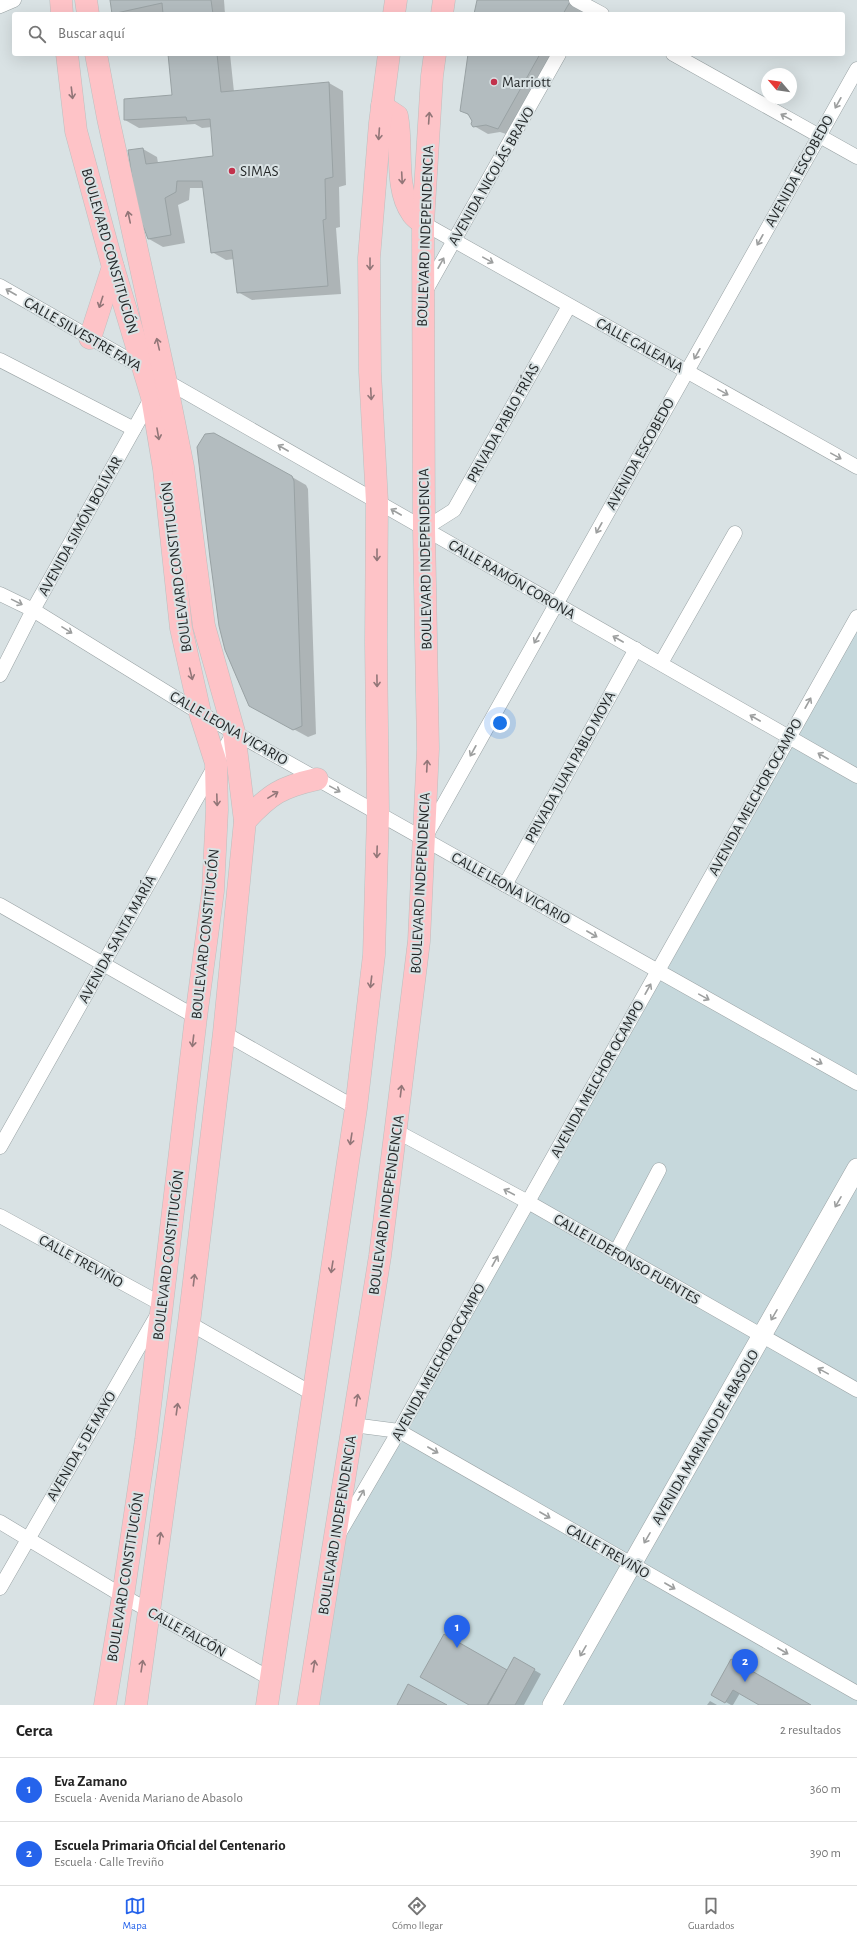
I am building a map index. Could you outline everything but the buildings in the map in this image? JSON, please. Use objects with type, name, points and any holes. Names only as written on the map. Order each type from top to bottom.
[{"type":"main road","points":[[61,0],[62,12]]},
{"type":"main road","points":[[86,0],[88,12]]},
{"type":"main road","points":[[394,12],[396,0]]},
{"type":"main road","points":[[442,12],[444,0]]},
{"type":"main road","name":"BOULEVARD CONSTITUCIÓN","points":[[67,56],[76,131],[113,267],[144,369],[159,389],[184,467],[204,626],[234,732],[245,821],[224,1033],[189,1323],[136,1705]]},
{"type":"main road","name":"BOULEVARD CONSTITUCIÓN","points":[[96,56],[159,389],[164,469],[181,628],[200,713],[216,763],[217,810],[213,891],[196,1017],[163,1305],[146,1440],[105,1705]]},
{"type":"main road","points":[[267,1705],[356,1108],[374,955],[378,813],[377,502],[370,372],[370,258],[382,106],[389,56]]},
{"type":"main road","name":"BOULEVARD INDEPENDENCIA","points":[[308,1705],[380,1256],[419,941],[428,749],[424,529],[422,297],[423,223],[432,76],[436,56]]},
{"type":"main road","points":[[382,106],[397,116],[400,129],[402,193],[412,213],[423,223]]},
{"type":"main road","points":[[90,338],[113,267]]},
{"type":"main road","points":[[245,821],[262,802],[274,794],[292,785],[317,779]]},
{"type":"street","points":[[0,6],[14,0]]},
{"type":"street","points":[[584,5],[598,12]]},
{"type":"street","name":"AVENIDA NICOLÁS BRAVO","points":[[422,297],[559,56]]},
{"type":"street","points":[[677,56],[857,157]]},
{"type":"street","name":"AVENIDA ESCOBEDO","points":[[424,839],[857,68]]},
{"type":"street","name":"CALLE GALEANA","points":[[423,223],[857,467]]},
{"type":"street","name":"CALLE SILVESTRE FAYA","points":[[0,286],[144,369]]},
{"type":"street","name":"PRIVADA PABLO FRÍAS","points":[[424,529],[454,510],[569,306]]},
{"type":"street","points":[[0,360],[134,429]]},
{"type":"street","name":"AVENIDA SIMÓN BOLÍVAR","points":[[0,675],[33,610],[134,429],[159,389]]},
{"type":"street","name":"CALLE RAMÓN CORONA","points":[[159,389],[377,502],[857,776]]},
{"type":"street","points":[[661,664],[736,533]]},
{"type":"street","name":"CALLE LEONA VICARIO","points":[[0,594],[33,610],[200,713],[857,1083]]},
{"type":"street","name":"AVENIDA MELCHOR OCAMPO","points":[[335,1541],[399,1431],[857,617]]},
{"type":"street","name":"PRIVADA JUAN PABLO MOYA","points":[[505,885],[636,649]]},
{"type":"street","name":"AVENIDA SANTA MARÍA","points":[[0,1146],[234,732]]},
{"type":"street","points":[[0,905],[196,1017]]},
{"type":"street","points":[[224,1033],[356,1108]]},
{"type":"street","name":"CALLE ILDEFONSO FUENTES","points":[[396,1131],[528,1202],[857,1390]]},
{"type":"street","name":"AVENIDA MARIANO DE ABASOLO","points":[[552,1705],[857,1168]]},
{"type":"street","points":[[616,1252],[659,1170]]},
{"type":"street","name":"CALLE TREVIÑO","points":[[0,1216],[163,1305]]},
{"type":"street","name":"AVENIDA 5 DE MAYO","points":[[0,1588],[163,1305]]},
{"type":"street","points":[[189,1323],[313,1394]]},
{"type":"street","name":"CALLE TREVIÑO","points":[[353,1425],[399,1431],[857,1693]]},
{"type":"street","name":"CALLE FALCÓN","points":[[0,1522],[28,1537],[123,1596],[272,1679]]},
{"type":"shaded area","points":[[857,628],[857,1705],[306,1705],[333,1556]]},
{"type":"place","name":"Marriott","points":[[494,82]]},
{"type":"place","name":"SIMAS","points":[[232,171]]},
{"type":"place","name":"Eva Zamano","points":[[457,1648]]},
{"type":"place","name":"Escuela Primaria Oficial del Centenario","points":[[745,1682]]}]
